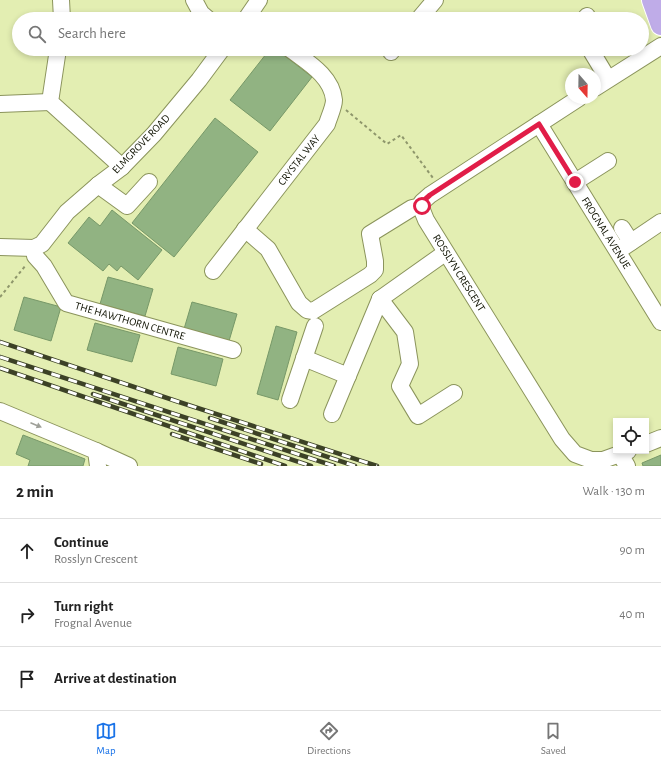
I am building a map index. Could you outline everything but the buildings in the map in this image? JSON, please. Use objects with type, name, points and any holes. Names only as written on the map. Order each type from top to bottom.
[{"type":"main road","points":[[652,0],[661,25]]},
{"type":"street","points":[[61,0],[62,12]]},
{"type":"street","points":[[194,0],[201,12]]},
{"type":"street","points":[[252,12],[259,0]]},
{"type":"street","points":[[425,12],[435,0]]},
{"type":"street","points":[[649,54],[661,46]]},
{"type":"street","points":[[50,102],[57,56]]},
{"type":"street","name":"ELMGROVE ROAD","points":[[35,252],[67,212],[98,185],[122,167],[154,134],[217,56]]},
{"type":"street","points":[[299,56],[328,82],[334,100]]},
{"type":"street","points":[[592,56],[602,84],[645,56]]},
{"type":"street","name":"CRYSTAL WAY","points":[[213,271],[328,124],[334,100]]},
{"type":"street","points":[[0,104],[50,102],[122,167]]},
{"type":"street","points":[[246,229],[268,249],[299,304],[307,310],[313,311],[370,275],[375,270],[375,261],[370,234],[412,208],[422,206],[422,202],[440,188],[570,104]]},
{"type":"street","name":"FROGNAL AVENUE","points":[[539,124],[661,322]]},
{"type":"street","points":[[575,182],[608,160]]},
{"type":"street","points":[[98,185],[127,206],[149,182]]},
{"type":"street","name":"ROSSLYN CRESCENT","points":[[422,206],[426,220],[445,253],[562,439],[575,454],[587,463],[625,457]]},
{"type":"street","points":[[618,251],[661,222]]},
{"type":"street","points":[[622,228],[631,242]]},
{"type":"street","points":[[0,247],[35,252]]},
{"type":"street","name":"THE HAWTHORN CENTRE","points":[[35,252],[66,303],[233,350]]},
{"type":"street","points":[[332,414],[380,299],[445,253]]},
{"type":"street","points":[[380,299],[406,332],[410,364],[400,386],[418,416],[454,394]]},
{"type":"street","points":[[290,400],[315,326]]},
{"type":"street","points":[[304,358],[348,376]]},
{"type":"street","points":[[0,410],[97,459],[129,466]]},
{"type":"street","points":[[649,443],[661,438]]},
{"type":"path","points":[[334,100],[387,144],[401,135],[440,188]]},
{"type":"path","points":[[0,297],[35,252]]},
{"type":"railway","points":[[0,342],[377,466]]},
{"type":"railway","points":[[0,357],[334,466]]},
{"type":"railway","points":[[0,368],[285,466]]},
{"type":"railway","points":[[93,394],[311,466]]},
{"type":"railway","points":[[210,418],[355,466]]},
{"type":"railway","points":[[172,434],[261,464]]},
{"type":"route","points":[[422,206],[422,202],[430,195],[539,124],[575,182]]}]
